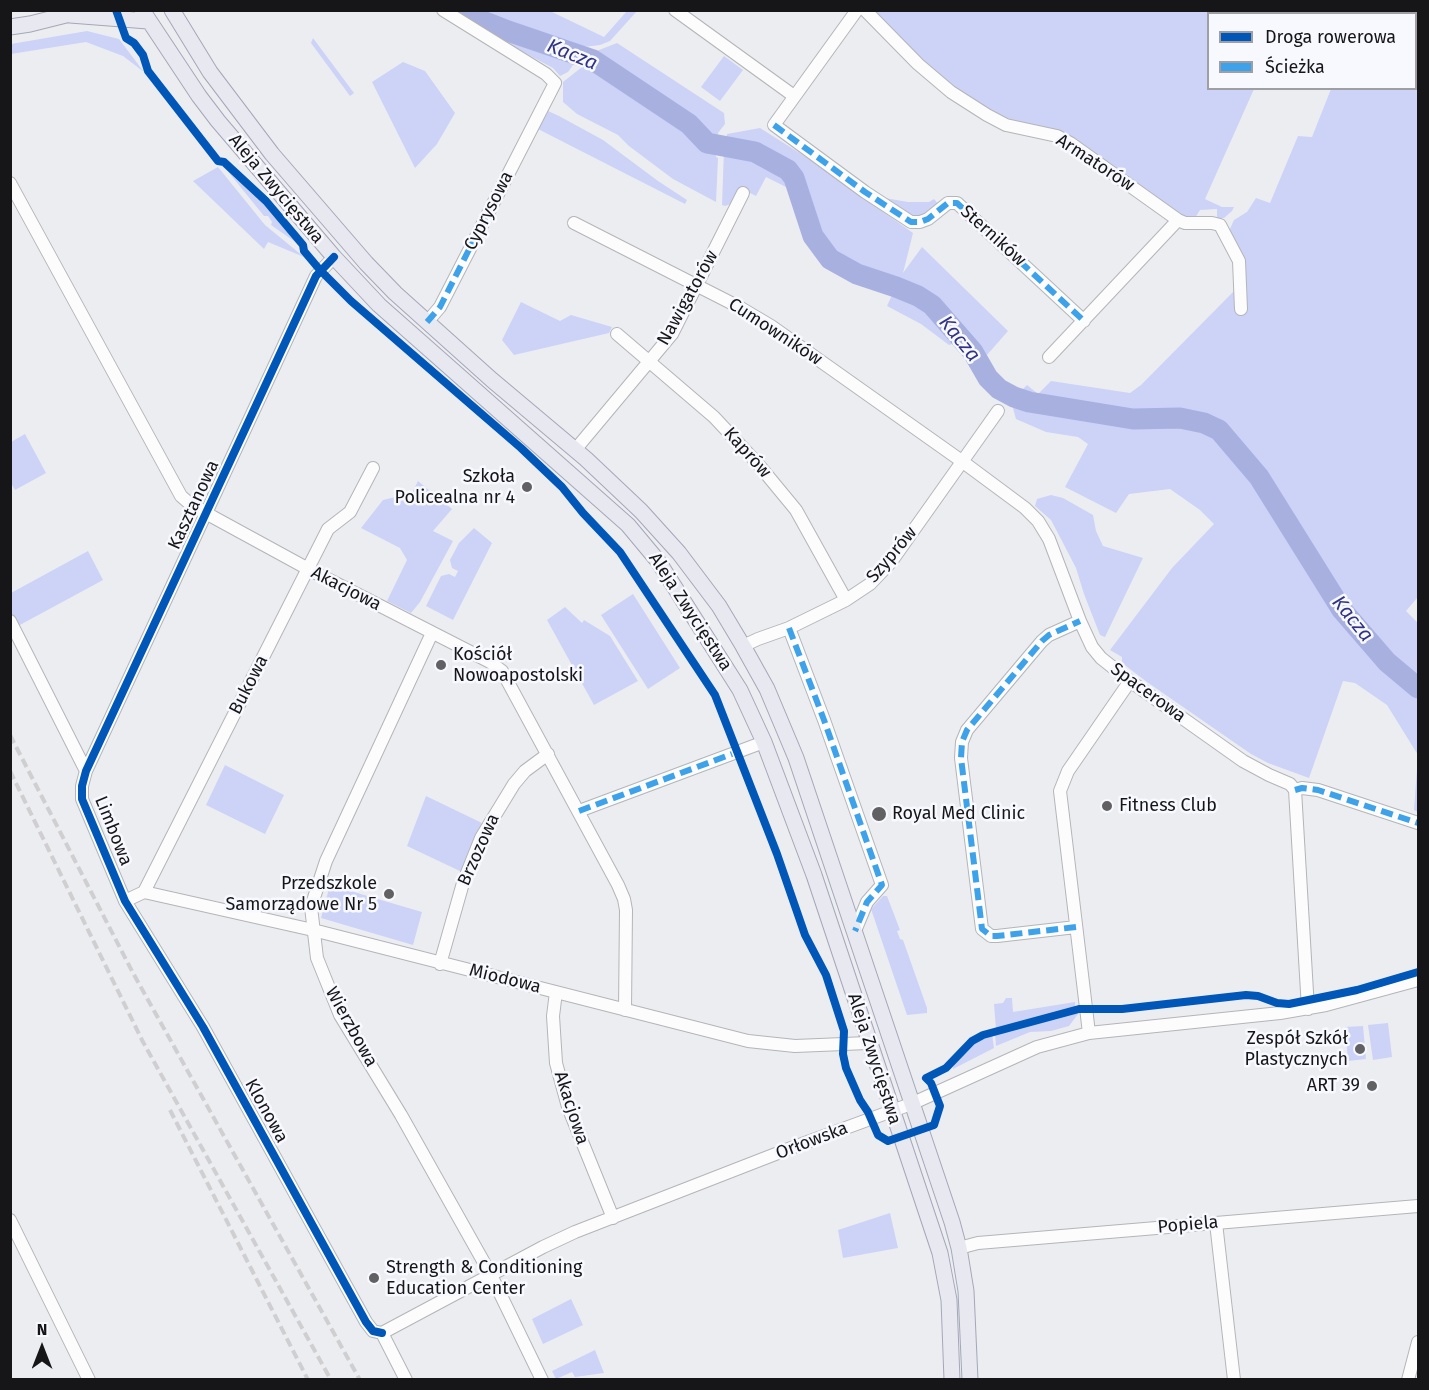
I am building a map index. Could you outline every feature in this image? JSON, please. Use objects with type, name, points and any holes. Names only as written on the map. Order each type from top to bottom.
[{"type":"main road","name":"Aleja Zwycięstwa","points":[[172,10],[210,72],[279,162],[366,263],[500,387],[619,488],[674,547],[719,606],[743,646],[767,689],[796,758],[928,1147],[959,1248],[968,1322],[970,1380]]},
{"type":"main road","points":[[10,27],[76,13],[145,16]]},
{"type":"main road","name":"Aleja Zwycięstwa","points":[[145,16],[218,121],[334,257],[379,305],[628,525],[658,561],[722,660],[745,699],[764,742],[814,875],[942,1264],[949,1300],[952,1380]]},
{"type":"street","name":"Cyprysowa","points":[[427,321],[440,307],[555,83],[546,74],[443,10]]},
{"type":"street","points":[[675,10],[794,96],[857,10]]},
{"type":"street","name":"Armatorów","points":[[865,10],[918,64],[951,92],[1006,125],[1057,136],[1070,143],[1178,220]]},
{"type":"street","name":"Sterników","points":[[794,96],[774,125],[882,204],[911,222],[928,219],[948,203],[957,203],[1084,321]]},
{"type":"street","name":"Akacjowa","points":[[10,183],[176,488],[189,503],[502,670],[624,899],[626,910],[625,1010]]},
{"type":"street","name":"Nawigatorów","points":[[575,450],[672,334],[743,193]]},
{"type":"street","points":[[1049,357],[1178,220],[1185,223],[1220,225],[1239,261],[1241,309]]},
{"type":"street","name":"Cumowników","points":[[574,223],[698,285],[771,326],[963,462]]},
{"type":"street","name":"Kasztanowa","points":[[86,771],[316,276],[334,257]]},
{"type":"street","name":"Kaprów","points":[[617,334],[714,417],[758,464],[796,510],[846,600]]},
{"type":"street","name":"Szyprów","points":[[743,646],[789,628],[846,600],[870,584],[891,562],[998,411]]},
{"type":"street","name":"Spacerowa","points":[[963,462],[1025,508],[1038,521],[1049,539],[1092,647],[1101,658],[1130,681],[1243,760],[1290,784],[1295,790],[1302,788],[1318,790],[1419,823]]},
{"type":"street","name":"Bukowa","points":[[144,892],[328,529],[350,512],[373,468]]},
{"type":"street","points":[[10,621],[86,771]]},
{"type":"street","points":[[1076,927],[997,936],[990,936],[982,929],[961,748],[967,730],[1042,641],[1049,635],[1080,621]]},
{"type":"street","points":[[789,628],[882,885],[867,902],[855,931]]},
{"type":"street","name":"Wierzbowa","points":[[432,633],[329,852],[311,907],[317,958],[340,1015],[401,1115],[491,1275],[543,1380]]},
{"type":"street","points":[[1089,1033],[1060,791],[1068,771],[1130,681]]},
{"type":"street","points":[[579,811],[764,742]]},
{"type":"street","name":"Brzozowa","points":[[440,964],[465,877],[481,838],[514,784],[525,771],[548,754]]},
{"type":"street","name":"Limbowa","points":[[86,771],[81,786],[82,799],[125,901]]},
{"type":"street","points":[[1295,790],[1308,1009]]},
{"type":"street","points":[[125,901],[144,892]]},
{"type":"street","name":"Miodowa","points":[[144,892],[313,930],[719,1035],[780,1046],[868,1043]]},
{"type":"street","name":"Klonowa","points":[[125,901],[203,1027],[366,1322],[373,1331],[382,1333]]},
{"type":"street","name":"Orłowska","points":[[382,1333],[550,1244],[912,1104],[1037,1047],[1089,1033],[1308,1009],[1419,980]]},
{"type":"street","name":"Akacjowa","points":[[556,992],[554,1016],[556,1063],[568,1107],[613,1218]]},
{"type":"street","name":"Popiela","points":[[959,1248],[978,1243],[1419,1206]]},
{"type":"street","points":[[10,1220],[89,1380]]},
{"type":"street","points":[[1216,1223],[1234,1380]]},
{"type":"street","points":[[382,1333],[406,1380]]},
{"type":"street","points":[[1408,1380],[1419,1342]]},
{"type":"shaded area","points":[[451,11],[462,11],[489,27],[578,58],[568,72],[560,76],[553,68]]},
{"type":"shaded area","points":[[473,11],[550,11],[604,37],[627,11],[637,11],[610,41],[584,47],[581,53],[490,21]]},
{"type":"shaded area","points":[[872,11],[1291,11],[1207,12],[1207,90],[1254,90],[1205,199],[1222,207],[1234,207],[1224,218],[1217,218],[1217,209],[1200,210],[1195,218],[1186,218],[1070,136],[1051,128],[1006,118],[986,109],[941,80]]},
{"type":"shaded area","points":[[1418,11],[1418,597],[1406,611],[1418,623],[1418,755],[1387,705],[1355,683],[1343,681],[1309,778],[1268,763],[1251,754],[1147,682],[1122,663],[1122,657],[1110,650],[1172,568],[1214,524],[1200,510],[1170,489],[1129,494],[1116,513],[1065,487],[1088,444],[1078,437],[1046,432],[1016,419],[1011,401],[1027,385],[1038,394],[1051,381],[1130,393],[1141,385],[1236,289],[1244,289],[1229,231],[1234,220],[1247,212],[1256,198],[1270,203],[1298,136],[1312,137],[1331,90],[1417,90],[1417,12],[1346,12]]},
{"type":"shaded area","points":[[87,31],[119,39],[144,72],[123,56],[86,42],[11,54],[11,44]]},
{"type":"shaded area","points":[[313,38],[354,93],[350,96],[311,43]]},
{"type":"shaded area","points":[[617,43],[724,113],[725,124],[718,133],[717,143],[708,140],[695,125],[589,54]]},
{"type":"shaded area","points":[[724,56],[743,70],[720,101],[701,87]]},
{"type":"shaded area","points":[[583,61],[615,78],[686,127],[705,146],[715,148],[718,158],[716,202],[673,179],[618,135],[577,114],[563,102],[563,82],[582,67]]},
{"type":"shaded area","points":[[403,62],[425,71],[455,113],[437,144],[415,168],[372,82]]},
{"type":"shaded area","points":[[548,111],[603,140],[687,200],[685,204],[538,129]]},
{"type":"shaded area","points":[[760,128],[806,157],[913,233],[903,273],[922,247],[1008,331],[987,355],[970,338],[949,345],[921,324],[887,306],[897,284],[837,255],[827,245],[811,204],[798,180],[798,175],[790,168],[754,149],[725,145],[727,134]]},
{"type":"shaded area","points":[[724,150],[748,153],[784,171],[794,185],[792,190],[766,177],[756,196],[740,188],[731,204],[722,205]]},
{"type":"shaded area","points":[[222,162],[255,194],[301,246],[271,225],[272,222],[268,216],[264,216]]},
{"type":"shaded area","points":[[218,167],[265,225],[304,257],[268,242],[264,249],[193,181]]},
{"type":"shaded area","points":[[885,198],[908,202],[929,202],[934,199],[940,206],[932,213],[913,218]]},
{"type":"shaded area","points":[[521,302],[560,321],[571,315],[612,327],[609,333],[514,355],[502,340]]},
{"type":"shaded area","points":[[25,434],[46,473],[15,490],[11,483],[11,442]]},
{"type":"shaded area","points":[[418,481],[452,509],[433,531],[453,541],[420,602],[411,613],[387,601],[407,560],[400,548],[361,528],[383,500],[412,493]]},
{"type":"shaded area","points":[[1051,495],[1063,498],[1093,515],[1096,531],[1103,546],[1143,558],[1105,637],[1100,635],[1076,568],[1051,520],[1035,506],[1037,499]]},
{"type":"shaded area","points":[[474,528],[492,543],[453,620],[426,606],[441,576],[449,574],[455,577],[458,571],[452,568],[450,560],[459,543]]},
{"type":"shaded area","points":[[88,551],[103,580],[18,626],[11,613],[11,593]]},
{"type":"shaded area","points":[[633,594],[680,668],[648,689],[601,615]]},
{"type":"shaded area","points":[[565,607],[582,623],[584,620],[610,636],[638,681],[594,705],[547,620]]},
{"type":"shaded area","points":[[1418,755],[1418,812],[1414,810]]},
{"type":"shaded area","points":[[225,765],[284,795],[265,834],[206,805]]},
{"type":"shaded area","points":[[426,796],[482,823],[462,872],[407,846]]},
{"type":"shaded area","points":[[330,885],[422,912],[413,945],[321,918]]},
{"type":"shaded area","points":[[883,896],[887,896],[900,930],[897,931],[900,939],[903,940],[927,1013],[907,1015],[871,909]]},
{"type":"shaded area","points":[[1006,998],[1012,998],[1013,1012],[1075,1002],[1075,1008],[996,1029],[994,1004],[1003,1003]]},
{"type":"shaded area","points":[[1077,1010],[1078,1014],[1069,1026],[1051,1031],[1030,1032],[996,1046],[995,1033]]},
{"type":"shaded area","points":[[1388,1023],[1392,1057],[1373,1060],[1368,1025]]},
{"type":"shaded area","points":[[1363,1026],[1366,1059],[1348,1061],[1345,1027]]},
{"type":"shaded area","points":[[992,1034],[994,1048],[953,1069],[954,1062],[973,1042]]},
{"type":"shaded area","points":[[890,1213],[898,1248],[843,1258],[838,1230]]},
{"type":"shaded area","points":[[571,1299],[583,1325],[543,1344],[532,1319]]},
{"type":"shaded area","points":[[595,1350],[604,1373],[575,1377],[572,1372],[556,1379],[552,1371]]},
{"type":"waterway","name":"Kacza","points":[[467,10],[480,20],[593,60],[689,124],[707,143],[755,152],[788,170],[794,178],[813,236],[830,259],[857,274],[918,296],[932,305],[973,352],[988,378],[999,389],[1029,402],[1133,419],[1180,418],[1204,423],[1219,430],[1259,477],[1342,610],[1387,662],[1418,688]]},
{"type":"railway","points":[[10,735],[133,973],[360,1380]]},
{"type":"railway","points":[[10,771],[143,1042],[331,1380]]},
{"type":"railway","points":[[170,1110],[308,1380]]},
{"type":"marked path","points":[[774,125],[865,192],[911,222],[928,219],[948,203],[957,203],[1084,321]]},
{"type":"marked path","points":[[427,322],[440,307],[490,208]]},
{"type":"marked path","points":[[1076,927],[997,936],[991,936],[982,929],[961,758],[962,742],[967,730],[1042,641],[1049,635],[1080,621]]},
{"type":"marked path","points":[[789,628],[882,885],[867,902],[855,931]]},
{"type":"marked path","points":[[579,811],[732,754]]},
{"type":"marked path","points":[[1295,790],[1302,788],[1318,790],[1418,823]]},
{"type":"cycle path","points":[[116,10],[126,38],[134,43],[143,55],[148,71],[218,161],[224,162],[266,201],[303,245],[304,251],[320,270],[351,301],[521,448],[562,487],[620,552],[715,695],[777,854],[805,935],[826,975],[844,1031],[843,1054],[846,1068],[878,1135],[888,1141],[934,1125],[940,1106],[931,1083],[926,1078],[946,1068],[972,1041],[983,1035],[1079,1009],[1122,1009],[1246,995],[1289,1004],[1357,990],[1418,972]]},
{"type":"cycle path","points":[[334,257],[316,276],[86,771],[82,786],[82,799],[125,901],[203,1027],[366,1322],[373,1331],[382,1333]]},
{"type":"place","name":"Szkoła Policealna nr 4","points":[[527,487]]},
{"type":"place","name":"Kościół Nowoapostolski","points":[[441,665]]},
{"type":"place","name":"Fitness Club","points":[[1107,806]]},
{"type":"place","name":"Royal Med Clinic","points":[[879,814]]},
{"type":"place","name":"Przedszkole Samorządowe Nr 5","points":[[389,894]]},
{"type":"place","name":"Zespół Szkół Plastycznych","points":[[1360,1049]]},
{"type":"place","name":"ART 39","points":[[1372,1086]]},
{"type":"place","name":"Strength & Conditioning Education Center","points":[[374,1278]]}]
